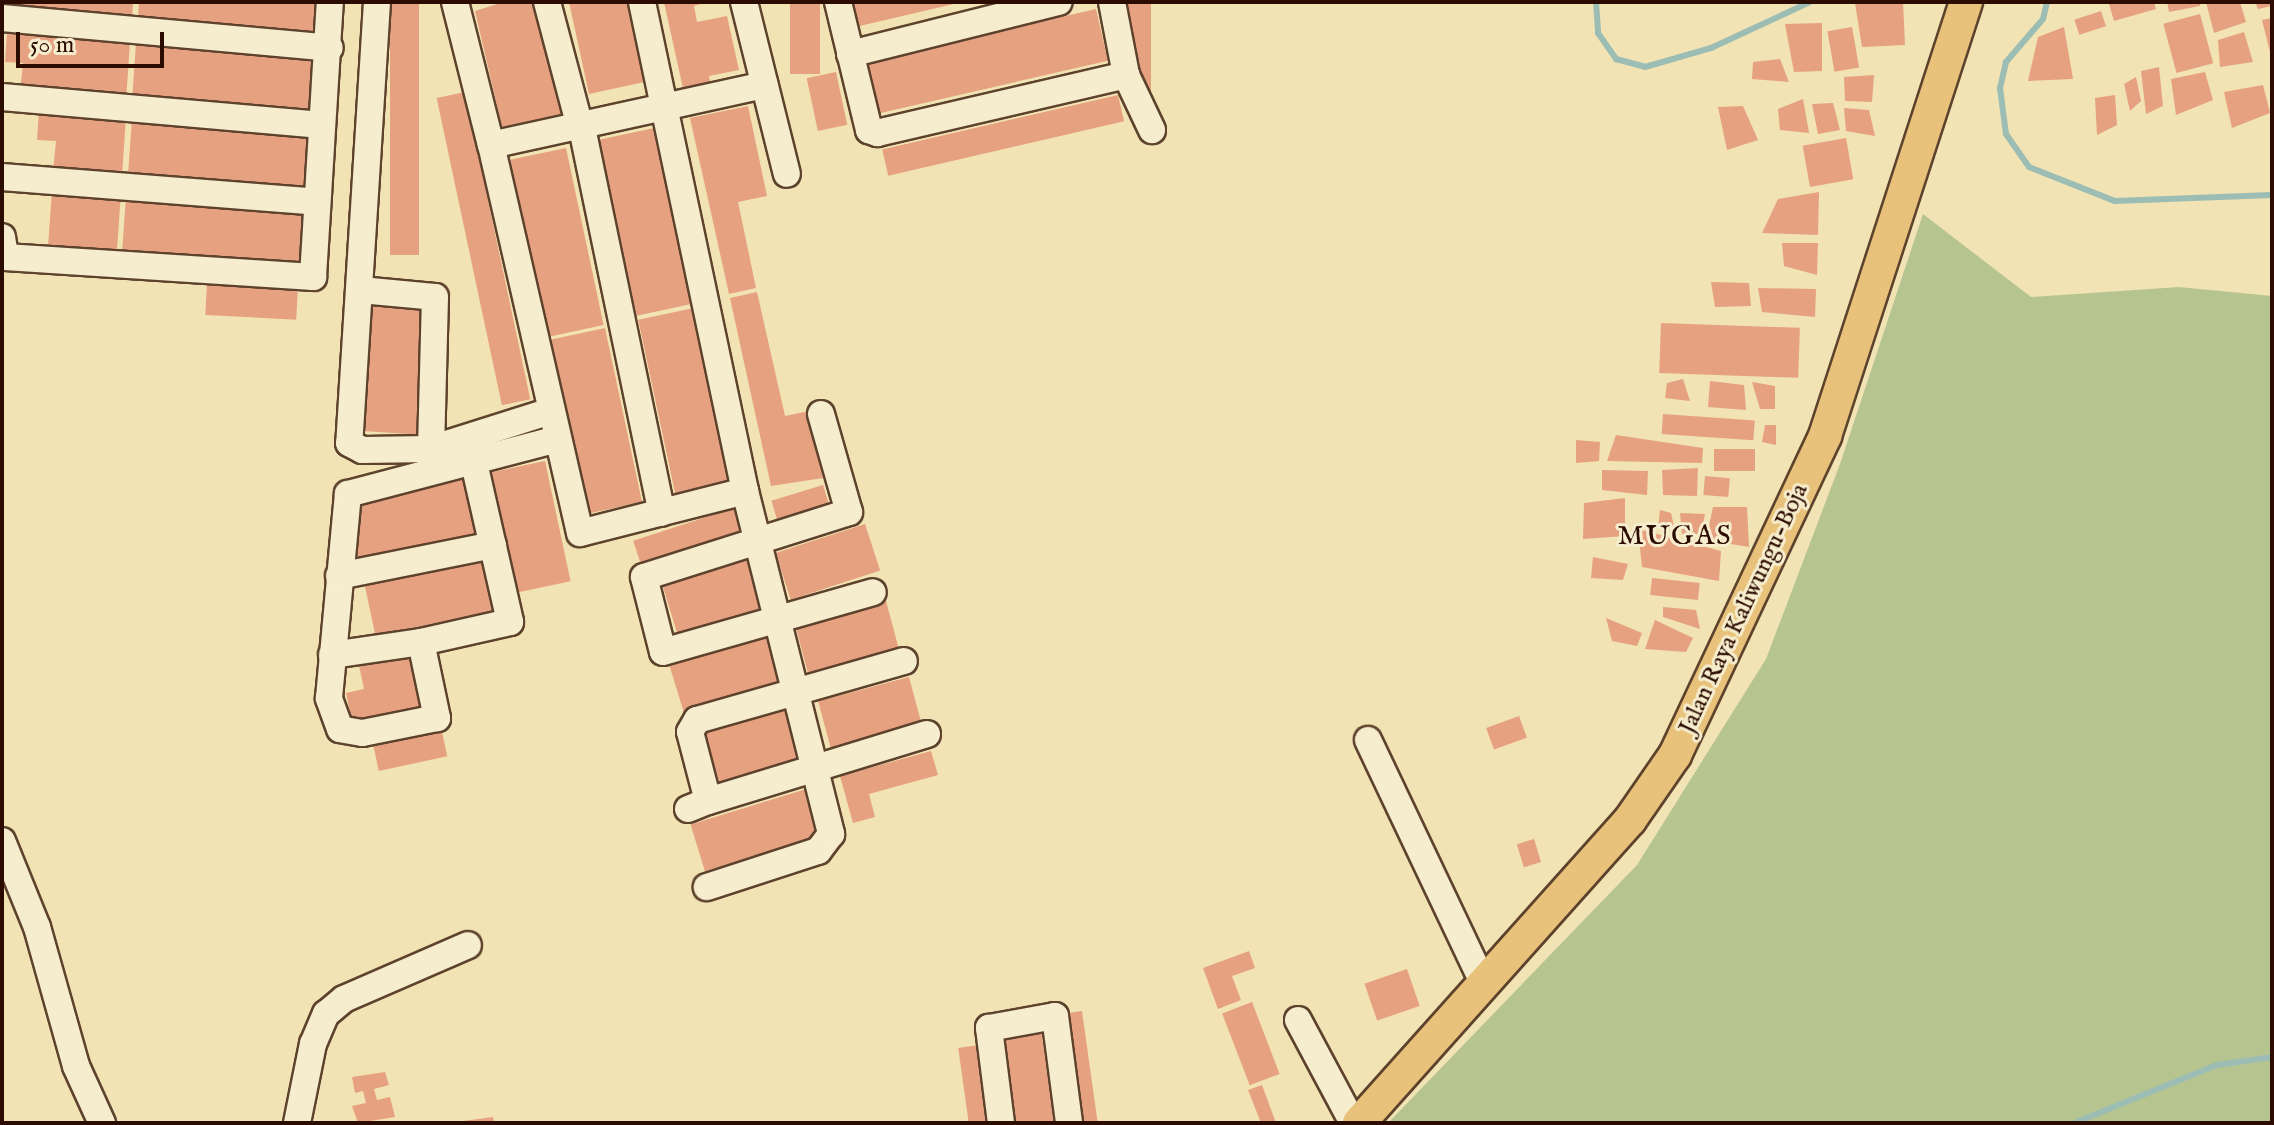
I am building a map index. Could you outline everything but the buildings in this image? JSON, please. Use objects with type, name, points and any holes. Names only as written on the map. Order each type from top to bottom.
[{"type":"main road","name":"Jalan Raya Kaliwungu-Boja","points":[[1356,1123],[1630,820],[1705,698],[1825,436],[1966,2]]},
{"type":"street","points":[[2,237],[5,257],[313,277],[330,48],[330,2]]},
{"type":"street","points":[[377,2],[349,443],[362,450],[431,449],[551,411]]},
{"type":"street","points":[[455,2],[580,533],[745,491]]},
{"type":"street","points":[[547,2],[580,123],[662,513]]},
{"type":"street","points":[[642,2],[745,491],[817,767],[831,834],[827,844],[707,887]]},
{"type":"street","points":[[744,2],[787,174]]},
{"type":"street","points":[[838,2],[869,130],[877,133],[1126,75]]},
{"type":"street","points":[[850,54],[1059,2]]},
{"type":"street","points":[[1112,2],[1126,75],[1152,130]]},
{"type":"street","points":[[2,18],[330,48]]},
{"type":"street","points":[[491,145],[580,123],[765,85]]},
{"type":"street","points":[[2,97],[322,125]]},
{"type":"street","points":[[2,177],[317,202]]},
{"type":"street","points":[[360,290],[435,297],[431,449]]},
{"type":"street","points":[[821,414],[849,512],[644,577],[663,652],[873,592]]},
{"type":"street","points":[[421,642],[437,718],[362,733],[340,729],[329,698],[348,494],[558,439]]},
{"type":"street","points":[[332,655],[421,642],[510,622],[474,463]]},
{"type":"street","points":[[339,576],[493,545]]},
{"type":"street","points":[[904,661],[697,720],[690,732],[698,805],[927,734]]},
{"type":"street","points":[[1368,740],[1483,982]]},
{"type":"street","points":[[2,841],[37,927],[76,1066],[102,1123]]},
{"type":"street","points":[[297,1123],[313,1044],[326,1014],[344,999],[468,945]]},
{"type":"street","points":[[1001,1123],[989,1028],[1055,1016],[1069,1123]]},
{"type":"street","points":[[1298,1020],[1356,1123]]},
{"type":"green space","points":[[1923,214],[2031,297],[2179,287],[2272,296],[2272,1123],[1388,1123],[1637,865],[1766,659],[1840,464]]},
{"type":"waterway","points":[[1596,2],[1598,33],[1616,59],[1645,67],[1711,48],[1810,2]]},
{"type":"waterway","points":[[2047,2],[2043,19],[2006,62],[2000,88],[2006,134],[2029,167],[2115,201],[2272,195]]},
{"type":"waterway","points":[[2074,1123],[2217,1065],[2272,1057]]},
{"type":"district","name":"MUGAS","points":[[1675,537]]}]
